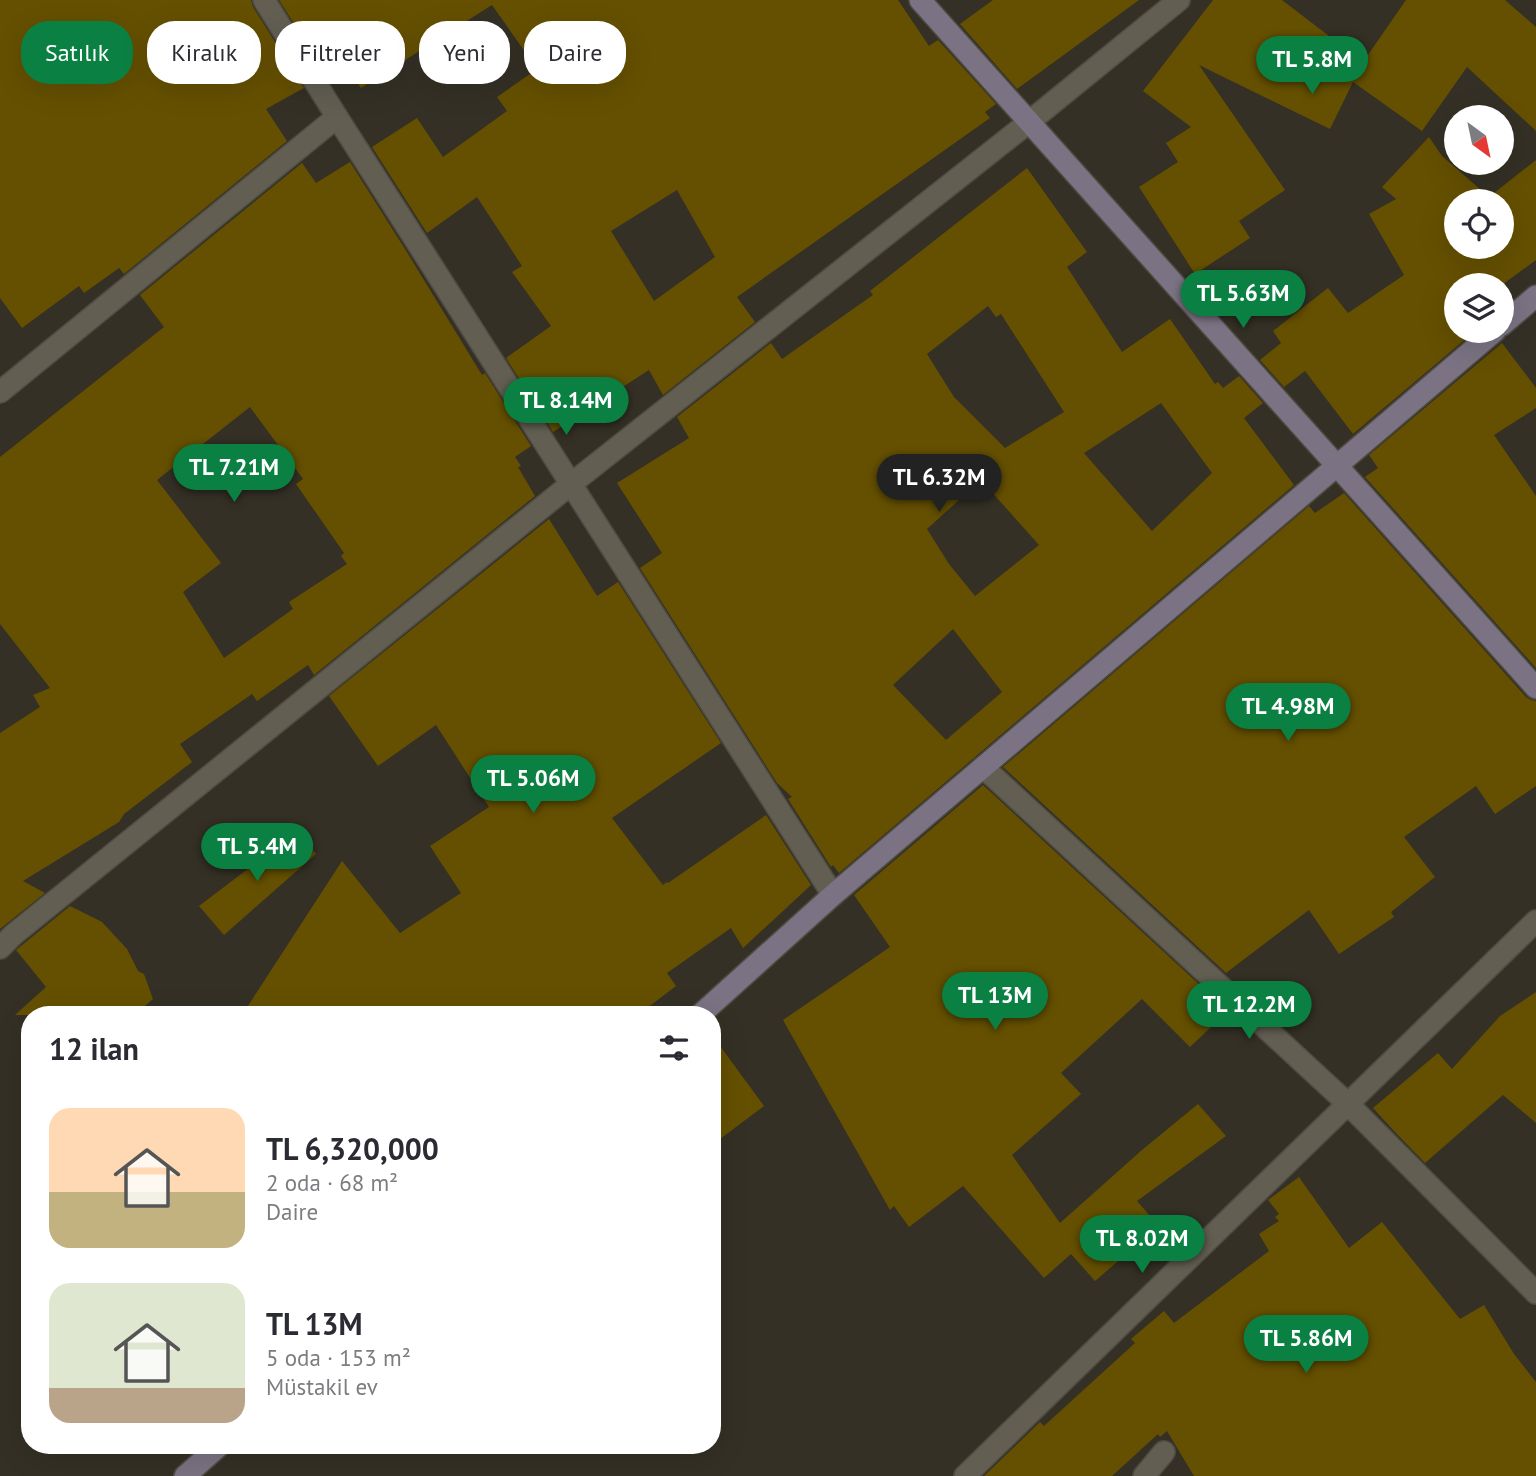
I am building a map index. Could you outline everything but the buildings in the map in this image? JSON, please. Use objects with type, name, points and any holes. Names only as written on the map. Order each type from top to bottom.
[{"type":"street","points":[[264,0],[833,895]]},
{"type":"street","points":[[920,0],[1536,688]]},
{"type":"street","points":[[0,948],[571,484],[1179,0]]},
{"type":"street","points":[[0,392],[337,117]]},
{"type":"street","points":[[1514,315],[1536,296]]},
{"type":"street","points":[[710,1006],[833,895],[1480,343]]},
{"type":"street","points":[[983,767],[1348,1104],[1536,1293]]},
{"type":"street","points":[[965,1476],[1536,921]]},
{"type":"street","points":[[1144,1476],[1164,1452]]},
{"type":"street","points":[[185,1476],[210,1454]]}]
